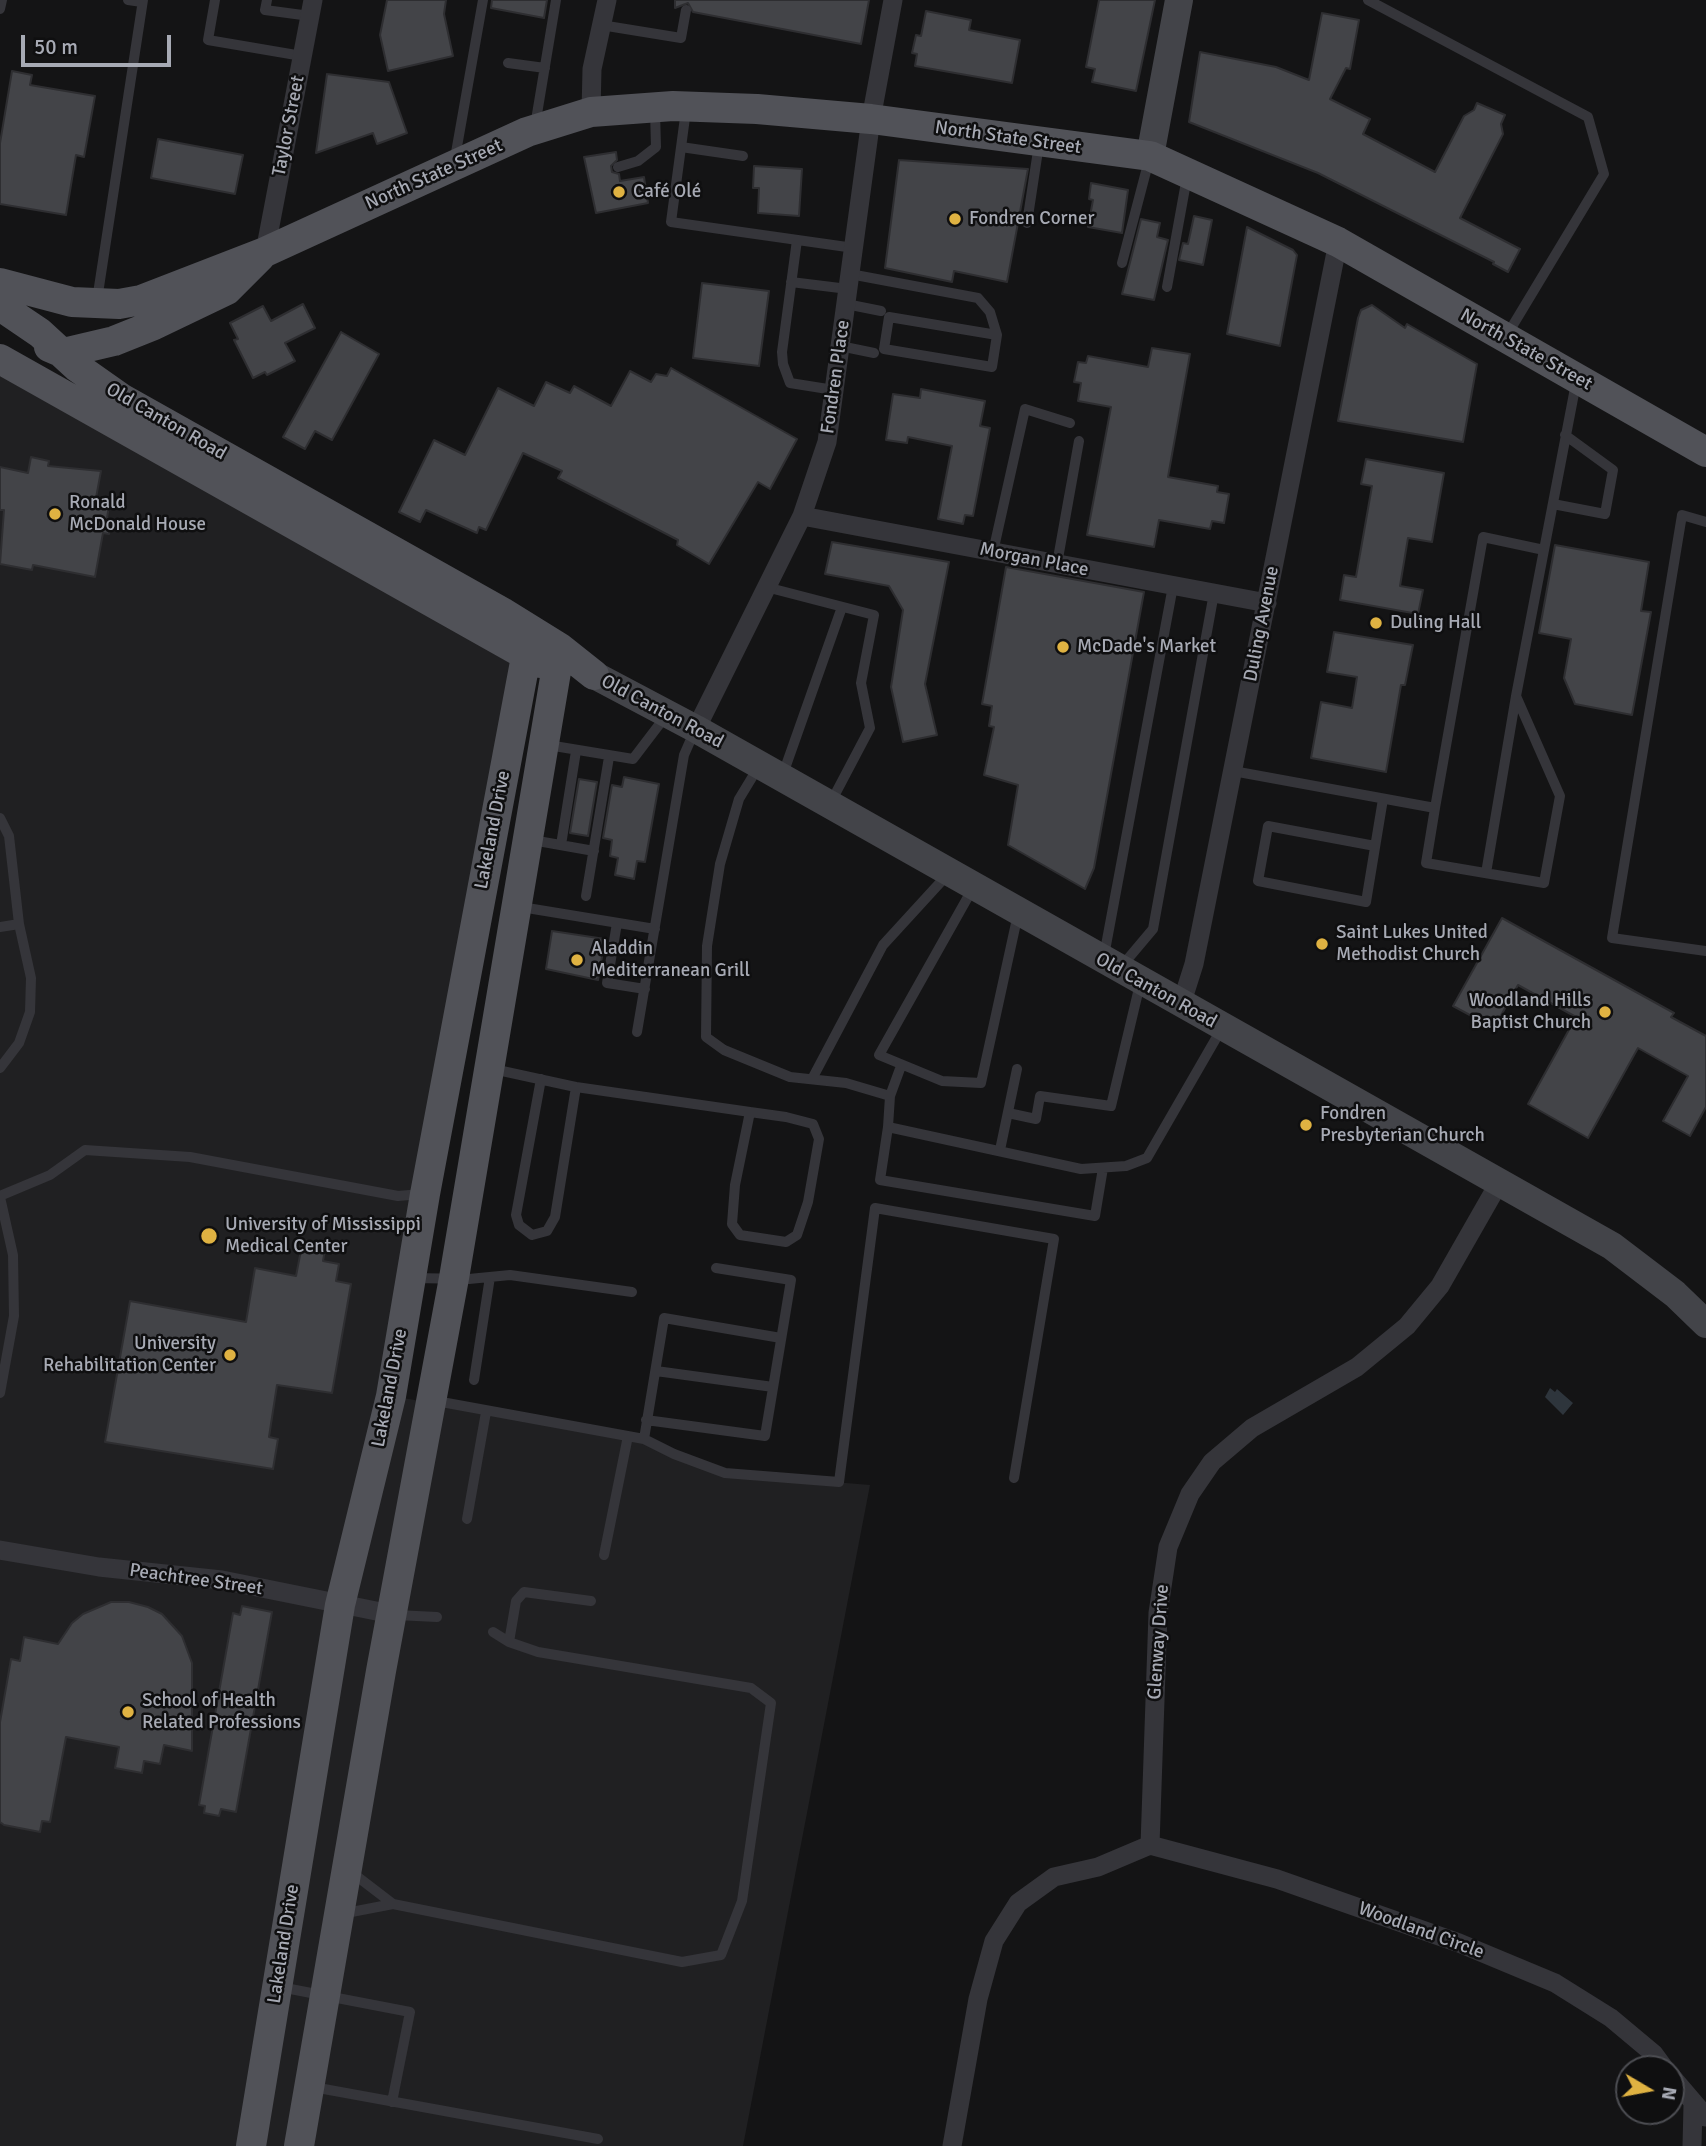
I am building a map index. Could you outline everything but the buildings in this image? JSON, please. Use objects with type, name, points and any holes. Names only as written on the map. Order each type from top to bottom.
[{"type":"main road","name":"North State Street","points":[[0,284],[96,304],[119,304],[163,294],[214,270],[265,252],[535,130],[591,112],[687,106],[757,109],[871,120],[1150,156],[1338,242],[1706,453]]},
{"type":"main road","name":"North State Street","points":[[63,353],[134,333],[226,290],[265,252]]},
{"type":"main road","name":"Old Canton Road","points":[[0,306],[121,398],[528,642],[594,675]]},
{"type":"main road","points":[[0,329],[63,353]]},
{"type":"main road","name":"Old Canton Road","points":[[0,359],[528,642]]},
{"type":"main road","name":"Lakeland Drive","points":[[251,2146],[340,1605],[391,1396],[425,1194],[528,642]]},
{"type":"main road","name":"Lakeland Drive","points":[[299,2146],[349,1870],[391,1614],[432,1400],[558,659]]},
{"type":"street","points":[[591,112],[592,69],[607,0]]},
{"type":"street","name":"Fondren Place","points":[[696,729],[802,516],[827,442],[871,120],[892,0]]},
{"type":"street","points":[[1150,156],[1180,0]]},
{"type":"street","name":"Taylor Street","points":[[265,252],[312,8]]},
{"type":"street","name":"Duling Avenue","points":[[1181,1005],[1192,972],[1338,242]]},
{"type":"street","name":"Morgan Place","points":[[802,516],[1267,603]]},
{"type":"street","name":"Old Canton Road","points":[[594,675],[696,729],[1120,971],[1612,1246],[1675,1294],[1706,1324]]},
{"type":"street","name":"Glenway Drive","points":[[1150,1845],[1158,1613],[1168,1546],[1190,1494],[1212,1462],[1252,1428],[1357,1367],[1407,1326],[1440,1286],[1500,1181]]},
{"type":"street","name":"Peachtree Street","points":[[0,1550],[99,1567],[222,1580],[391,1614]]},
{"type":"street","points":[[952,2146],[978,1999],[994,1941],[1018,1903],[1054,1877],[1098,1867],[1150,1845]]},
{"type":"street","name":"Woodland Circle","points":[[1150,1845],[1277,1879],[1459,1943],[1555,1983],[1611,2018],[1655,2055]]},
{"type":"street","points":[[1685,2093],[1700,2111],[1692,2146]]},
{"type":"lane","points":[[0,9],[2,0]]},
{"type":"lane","points":[[96,304],[142,1],[128,0]]},
{"type":"lane","points":[[215,0],[208,40],[303,56]]},
{"type":"lane","points":[[267,0],[265,10],[312,8]]},
{"type":"lane","points":[[453,165],[483,0]]},
{"type":"lane","points":[[535,130],[556,0]]},
{"type":"lane","points":[[1368,0],[1588,117],[1604,174],[1505,339]]},
{"type":"lane","points":[[601,25],[681,38],[686,10]]},
{"type":"lane","points":[[508,63],[545,68]]},
{"type":"lane","points":[[687,106],[671,222],[854,248]]},
{"type":"lane","points":[[618,167],[638,161],[656,147],[654,107]]},
{"type":"lane","points":[[1027,223],[1039,142]]},
{"type":"lane","points":[[681,148],[743,156]]},
{"type":"lane","points":[[1122,263],[1150,156]]},
{"type":"lane","points":[[1167,287],[1188,173]]},
{"type":"lane","points":[[796,240],[782,352],[790,383],[834,390]]},
{"type":"lane","points":[[791,282],[848,289],[978,298],[990,312],[997,335],[992,366],[884,349],[889,317],[997,335]]},
{"type":"lane","points":[[848,289],[881,311]]},
{"type":"lane","points":[[840,346],[874,353]]},
{"type":"lane","points":[[1486,873],[1516,696],[1577,379]]},
{"type":"lane","points":[[993,552],[1025,409],[1070,423]]},
{"type":"lane","points":[[1553,504],[1605,514],[1613,470],[1565,435]]},
{"type":"lane","points":[[1057,564],[1079,441]]},
{"type":"lane","points":[[1706,522],[1682,515],[1612,938],[1706,951]]},
{"type":"lane","points":[[1516,696],[1560,796],[1544,883],[1426,863],[1483,537],[1544,550]]},
{"type":"lane","points":[[1008,1113],[1036,1119],[1040,1096],[1111,1106],[1120,971],[1173,586]]},
{"type":"lane","points":[[766,587],[874,615],[861,683],[870,728],[829,805]]},
{"type":"lane","points":[[1120,971],[1153,929],[1214,593]]},
{"type":"lane","points":[[842,607],[771,772],[739,799],[720,864],[707,946],[706,1037],[724,1050],[790,1077],[846,1083],[890,1096]]},
{"type":"lane","points":[[542,744],[633,759],[667,714]]},
{"type":"lane","points":[[637,1032],[684,755],[696,729]]},
{"type":"lane","points":[[561,845],[574,785],[576,751]]},
{"type":"lane","points":[[586,897],[594,851],[596,818],[609,757]]},
{"type":"lane","points":[[1233,771],[1435,808]]},
{"type":"lane","points":[[1375,846],[1268,826],[1258,881],[1366,902],[1383,799]]},
{"type":"lane","points":[[0,818],[31,978],[30,1012],[19,1043],[0,1068]]},
{"type":"lane","points":[[526,839],[594,851]]},
{"type":"lane","points":[[812,1079],[883,945],[948,873]]},
{"type":"lane","points":[[973,887],[880,1055],[942,1081],[981,1083],[1018,913]]},
{"type":"lane","points":[[515,906],[655,929]]},
{"type":"lane","points":[[617,922],[607,983],[645,989]]},
{"type":"lane","points":[[0,927],[19,924]]},
{"type":"lane","points":[[888,1127],[1082,1169],[1126,1166],[1147,1158],[1222,1028]]},
{"type":"lane","points":[[901,1066],[890,1096],[880,1180],[1095,1216],[1104,1168]]},
{"type":"lane","points":[[489,1068],[576,1087],[750,1112],[813,1124],[819,1139],[808,1202],[797,1235],[786,1242],[740,1235],[732,1224],[735,1185],[750,1112]]},
{"type":"lane","points":[[1000,1150],[1017,1069]]},
{"type":"lane","points":[[541,1079],[516,1215],[519,1224],[532,1235],[547,1231],[555,1217],[576,1087]]},
{"type":"lane","points":[[0,1393],[14,1316],[13,1255],[0,1196],[50,1175],[85,1150],[190,1157],[398,1196],[425,1194]]},
{"type":"lane","points":[[432,1400],[644,1439],[674,1454],[725,1473],[839,1482],[875,1208],[1055,1239],[1014,1478]]},
{"type":"lane","points":[[646,1420],[765,1436],[791,1280],[716,1268]]},
{"type":"lane","points":[[412,1278],[530,1276],[632,1292]]},
{"type":"lane","points":[[474,1380],[490,1277]]},
{"type":"lane","points":[[644,1439],[664,1318],[781,1338]]},
{"type":"lane","points":[[656,1371],[773,1387]]},
{"type":"lane","points":[[467,1519],[486,1412]]},
{"type":"lane","points":[[604,1555],[628,1436]]},
{"type":"lane","points":[[509,1642],[516,1601],[524,1592],[591,1601]]},
{"type":"lane","points":[[391,1614],[408,1618],[437,1618]]},
{"type":"lane","points":[[341,1914],[393,1904],[682,1962],[721,1955],[742,1901],[771,1703],[751,1688],[538,1652],[509,1642],[494,1632]]},
{"type":"lane","points":[[349,1870],[393,1904]]},
{"type":"lane","points":[[277,1986],[410,2012],[392,2102]]},
{"type":"lane","points":[[309,2087],[598,2139]]},
{"type":"shaded area","name":"University of Mississippi Medical Center","points":[[0,359],[525,655],[391,1396],[644,1439],[725,1473],[870,1485],[743,2146],[0,2146]]},
{"type":"shaded area","points":[[1550,1388],[1555,1392],[1557,1389],[1573,1403],[1563,1415],[1545,1397]]},
{"type":"place","name":"Café Olé","points":[[619,192]]},
{"type":"place","name":"Fondren Corner","points":[[955,219]]},
{"type":"place","name":"Ronald McDonald House","points":[[55,514]]},
{"type":"place","name":"Duling Hall","points":[[1376,623]]},
{"type":"place","name":"McDade's Market","points":[[1063,647]]},
{"type":"place","name":"Saint Lukes United Methodist Church","points":[[1322,944]]},
{"type":"place","name":"Aladdin Mediterranean Grill","points":[[577,960]]},
{"type":"place","name":"Woodland Hills Baptist Church","points":[[1605,1012]]},
{"type":"place","name":"Fondren Presbyterian Church","points":[[1306,1125]]},
{"type":"place","name":"University of Mississippi Medical Center","points":[[209,1236]]},
{"type":"place","name":"University Rehabilitation Center","points":[[230,1355]]},
{"type":"place","name":"School of Health Related Professions","points":[[128,1712]]}]
